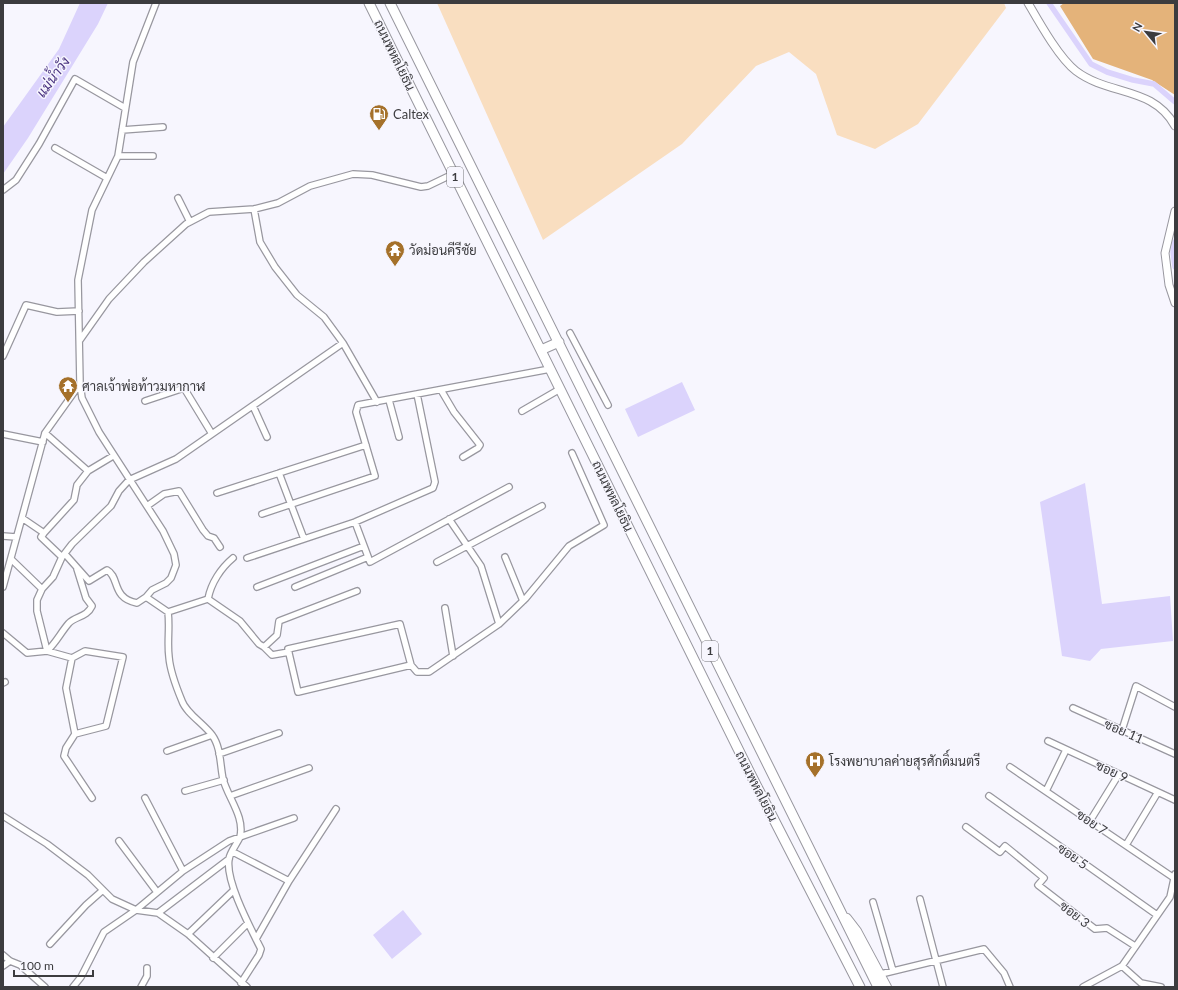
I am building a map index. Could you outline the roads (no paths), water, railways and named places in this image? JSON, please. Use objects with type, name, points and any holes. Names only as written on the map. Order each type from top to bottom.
[{"type":"highway","name":"ถนนพหลโยธิน","points":[[369,3],[747,766],[860,987]]},
{"type":"highway","name":"ถนนพหลโยธิน","points":[[390,3],[559,342],[833,900],[878,987]]},
{"type":"highway","points":[[541,350],[559,342]]},
{"type":"main road","name":"1","points":[[833,900],[857,931],[887,987]]},
{"type":"street","points":[[113,456],[88,471],[77,485],[74,500],[41,537],[63,555],[90,581],[106,570],[109,571],[120,593],[135,603],[146,597],[152,590],[166,583],[174,572],[176,565],[174,554],[163,530],[113,456],[86,408],[80,384],[78,280],[94,203],[118,156],[134,62],[156,3]]},
{"type":"street","points":[[1028,3],[1054,43],[1075,71],[1104,86],[1142,96],[1156,103],[1175,126]]},
{"type":"street","points":[[3,190],[16,180],[39,144],[75,79],[125,108]]},
{"type":"street","points":[[122,130],[163,127]]},
{"type":"street","points":[[55,148],[107,178]]},
{"type":"street","points":[[118,156],[153,156]]},
{"type":"street","points":[[80,340],[109,299],[144,262],[190,222],[209,212],[254,209],[278,203],[310,186],[353,174],[372,175],[421,187],[428,186],[454,174]]},
{"type":"street","points":[[178,198],[190,222]]},
{"type":"street","points":[[254,209],[260,242],[274,267],[297,295],[324,317],[344,343],[377,402]]},
{"type":"street","points":[[1175,211],[1165,253],[1169,285],[1175,303]]},
{"type":"street","points":[[3,356],[5,346],[26,305],[57,312],[79,311]]},
{"type":"street","points":[[570,333],[608,406]]},
{"type":"street","points":[[47,651],[37,600],[42,589],[53,577],[63,555],[111,506],[119,491],[129,480],[176,459],[344,343]]},
{"type":"street","points":[[262,514],[375,476],[356,412],[358,405],[550,369]]},
{"type":"street","points":[[3,587],[45,433],[80,384]]},
{"type":"street","points":[[145,401],[184,388],[212,434]]},
{"type":"street","points":[[522,411],[560,389]]},
{"type":"street","points":[[441,390],[454,412],[480,445],[478,448],[463,457]]},
{"type":"street","points":[[247,558],[355,522],[434,486],[417,394]]},
{"type":"street","points":[[389,400],[399,437]]},
{"type":"street","points":[[253,406],[267,437]]},
{"type":"street","points":[[45,433],[88,471]]},
{"type":"street","points":[[3,434],[43,442]]},
{"type":"street","points":[[217,492],[366,445]]},
{"type":"street","points":[[411,665],[298,692],[288,648],[400,624],[411,665],[417,672],[429,672],[453,656],[499,624],[523,601],[570,546],[604,525],[572,453]]},
{"type":"street","points":[[278,473],[304,539]]},
{"type":"street","points":[[355,522],[370,562],[509,487]]},
{"type":"street","points":[[147,506],[164,494],[178,491],[203,530],[208,536],[214,538],[220,547]]},
{"type":"street","points":[[437,562],[542,506]]},
{"type":"street","points":[[22,518],[44,533]]},
{"type":"street","points":[[449,519],[481,566],[499,624]]},
{"type":"street","points":[[3,536],[16,537]]},
{"type":"street","points":[[257,588],[364,546]]},
{"type":"street","points":[[295,587],[368,557]]},
{"type":"street","points":[[505,557],[523,601]]},
{"type":"street","points":[[208,599],[212,586],[224,566],[233,558]]},
{"type":"street","points":[[11,559],[20,566],[42,589]]},
{"type":"street","points":[[47,651],[58,640],[70,622],[82,617],[92,606],[86,598],[77,568]]},
{"type":"street","points":[[264,647],[277,635],[279,621],[357,592]]},
{"type":"street","points":[[146,597],[168,612],[170,624],[168,657],[182,701],[186,709],[212,735],[217,744],[224,780],[240,825],[240,837],[229,859],[158,914]]},
{"type":"street","points":[[168,612],[208,599]]},
{"type":"street","points":[[208,599],[240,621],[259,644],[272,655],[289,652]]},
{"type":"street","points":[[445,608],[453,656]]},
{"type":"street","points":[[3,633],[27,653],[47,651],[72,658],[85,651],[123,657],[106,726],[75,734]]},
{"type":"street","points":[[72,658],[66,688],[75,734],[64,756],[92,798]]},
{"type":"street","points":[[1122,730],[1136,686],[1175,707]]},
{"type":"street","name":"ซอย 11","points":[[1073,708],[1175,754]]},
{"type":"street","points":[[219,754],[279,733]]},
{"type":"street","points":[[167,751],[212,735]]},
{"type":"street","name":"ซอย 9","points":[[1048,741],[1175,800]]},
{"type":"street","points":[[1046,791],[1066,750]]},
{"type":"street","name":"ซอย 7","points":[[1010,767],[1175,876]]},
{"type":"street","points":[[230,796],[309,768]]},
{"type":"street","points":[[1090,821],[1119,774]]},
{"type":"street","points":[[185,791],[224,780]]},
{"type":"street","points":[[1126,845],[1158,792]]},
{"type":"street","name":"ซอย 5","points":[[989,796],[1157,915]]},
{"type":"street","points":[[145,798],[182,871]]},
{"type":"street","points":[[256,939],[289,881],[336,809]]},
{"type":"street","points":[[3,816],[47,844],[88,874],[112,899],[136,910],[158,914],[188,934],[247,987]]},
{"type":"street","points":[[73,987],[81,977],[104,932],[136,910],[182,871],[229,841],[294,818]]},
{"type":"street","name":"ซอย 3","points":[[966,827],[1000,852],[1006,846],[1044,878],[1038,885],[1095,929],[1106,928],[1135,946]]},
{"type":"street","points":[[119,841],[157,892]]},
{"type":"street","points":[[233,852],[289,881]]},
{"type":"street","points":[[229,859],[230,875],[234,890],[261,951],[241,983]]},
{"type":"street","points":[[1083,987],[1122,966],[1157,915],[1172,897],[1175,876]]},
{"type":"street","points":[[50,944],[103,890]]},
{"type":"street","points":[[188,934],[234,890]]},
{"type":"street","points":[[920,900],[943,987]]},
{"type":"street","points":[[873,902],[893,971]]},
{"type":"street","points":[[213,958],[248,923]]},
{"type":"street","points":[[880,974],[984,949],[1004,973],[1010,987]]},
{"type":"street","points":[[3,955],[10,961],[20,965],[45,987]]},
{"type":"street","points":[[3,966],[10,961]]},
{"type":"street","points":[[1122,966],[1141,983],[1161,987]]},
{"type":"street","points":[[141,987],[148,976],[147,968]]},
{"type":"water","name":"แม่น้ำวัง","points":[[80,3],[108,3],[98,24],[28,138],[3,174],[3,127],[59,49]]},
{"type":"water","points":[[682,382],[695,410],[638,437],[625,409]]},
{"type":"water","points":[[1085,483],[1102,604],[1170,596],[1173,641],[1101,649],[1090,661],[1062,656],[1040,502]]},
{"type":"water","points":[[403,910],[422,934],[392,959],[373,935]]},
{"type":"waterway","points":[[1049,3],[1091,64],[1107,72],[1133,80],[1154,84],[1175,102]]},
{"type":"waterway","points":[[1175,242],[1173,252],[1175,267]]},
{"type":"place","name":"Caltex","points":[[379,131]]},
{"type":"place","name":"วัดม่อนคีรีชัย","points":[[395,267]]},
{"type":"place","name":"ศาลเจ้าพ่อท้าวมหากาฬ","points":[[68,403]]},
{"type":"place","name":"โรงพยาบาลค่ายสุรศักดิ์มนตรี","points":[[815,778]]}]
